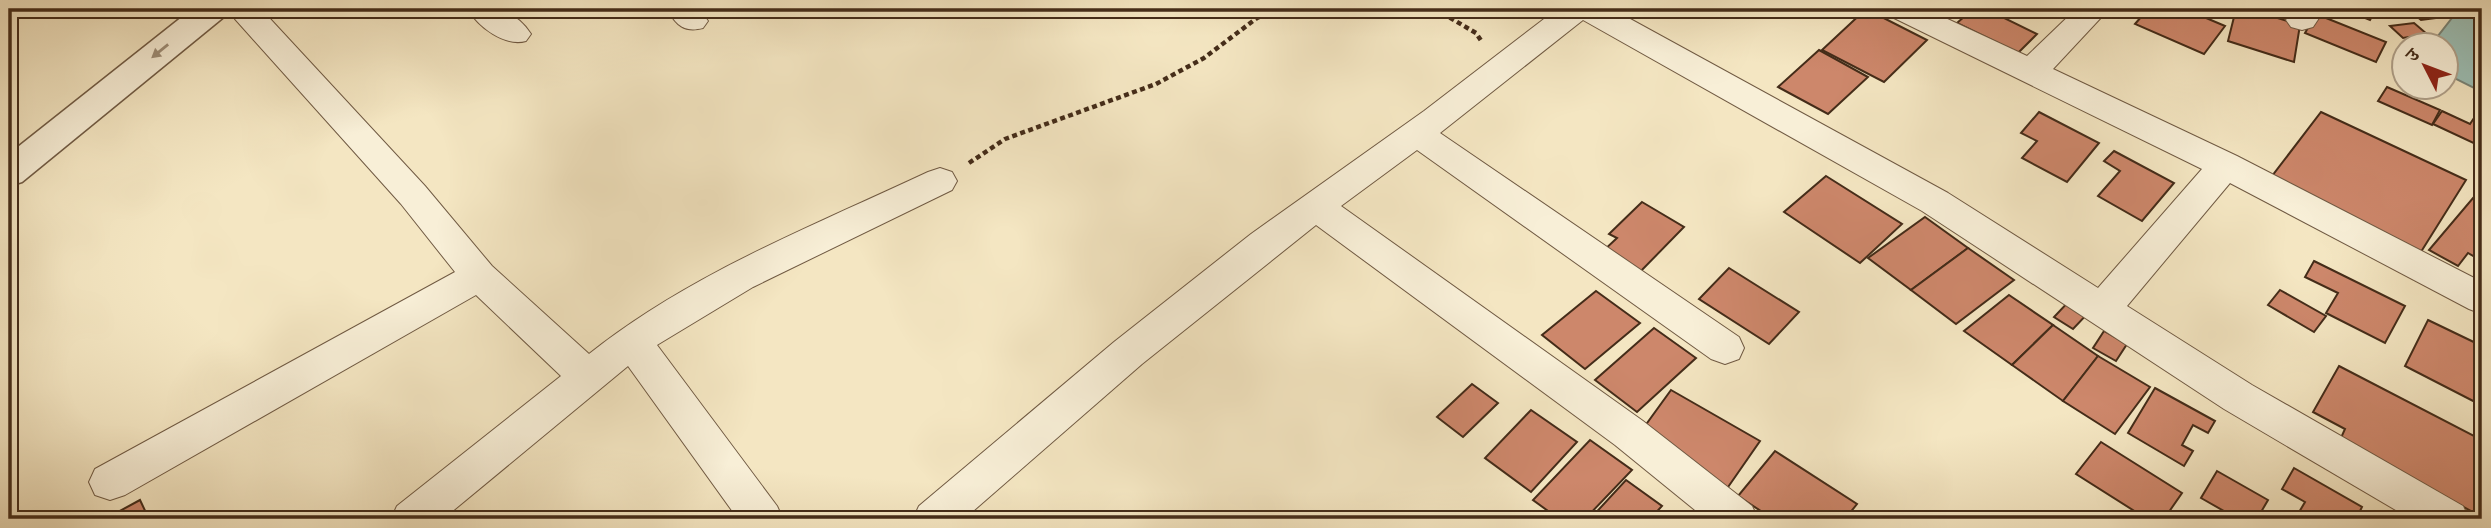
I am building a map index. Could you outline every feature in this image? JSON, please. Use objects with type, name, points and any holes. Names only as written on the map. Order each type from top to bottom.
[{"type":"street","points":[[9,141],[173,9]]},
{"type":"street","points":[[483,9],[514,34]]},
{"type":"street","points":[[934,519],[1128,353],[1264,244],[1416,133],[1577,9]]},
{"type":"street","points":[[1588,9],[1935,202],[2238,397],[2448,519]]},
{"type":"street","points":[[1900,9],[2225,165],[2482,299]]},
{"type":"street","points":[[2031,71],[2094,9]]},
{"type":"street","points":[[9,173],[235,10],[413,195],[479,276],[587,376]]},
{"type":"street","points":[[1416,133],[1726,348]]},
{"type":"street","points":[[2103,309],[2225,165]]},
{"type":"street","points":[[411,519],[632,341],[740,277],[940,181]]},
{"type":"street","points":[[1316,206],[1629,433],[1737,519]]},
{"type":"street","points":[[110,482],[479,276]]},
{"type":"street","points":[[632,341],[762,519]]},
{"type":"path","points":[[940,181],[1005,139],[1156,84],[1204,58],[1257,18],[1275,9]]},
{"type":"path","points":[[1435,9],[1476,33],[1498,70]]},
{"type":"water","points":[[2459,9],[2482,9],[2482,92],[2460,81],[2460,32],[2441,32]]},
{"type":"building","points":[[1866,9],[1927,40],[1884,82],[1822,50]]},
{"type":"building","points":[[1973,9],[1986,9],[2037,34],[2018,53],[1957,23]]},
{"type":"building","points":[[2148,9],[2185,9],[2225,26],[2204,54],[2135,24]]},
{"type":"building","points":[[2236,9],[2248,9],[2300,25],[2294,62],[2228,41]]},
{"type":"building","points":[[2273,9],[2298,9],[2292,20],[2271,12]]},
{"type":"building","points":[[2343,9],[2376,9],[2370,20]]},
{"type":"building","points":[[2408,9],[2443,9],[2451,16],[2421,20]]},
{"type":"building","points":[[2316,14],[2386,42],[2376,62],[2305,33]]},
{"type":"building","points":[[2414,23],[2425,32],[2396,32],[2390,26]]},
{"type":"building","points":[[1819,50],[1868,77],[1828,114],[1778,87]]},
{"type":"building","points":[[2387,87],[2390,88],[2390,102],[2422,102],[2440,110],[2432,125],[2378,101]]},
{"type":"building","points":[[2442,111],[2470,124],[2474,118],[2482,122],[2482,147],[2433,124]]},
{"type":"building","points":[[2039,112],[2099,143],[2067,182],[2022,158],[2037,141],[2021,133]]},
{"type":"building","points":[[2321,112],[2466,180],[2419,255],[2269,180]]},
{"type":"building","points":[[2114,151],[2174,183],[2142,221],[2098,196],[2120,171],[2104,161]]},
{"type":"building","points":[[1826,176],[1902,224],[1860,263],[1784,212]]},
{"type":"building","points":[[2473,198],[2482,203],[2482,261],[2468,253],[2458,266],[2429,250]]},
{"type":"building","points":[[1642,202],[1684,227],[1638,274],[1602,252],[1617,238],[1609,234]]},
{"type":"building","points":[[1925,217],[1968,248],[1911,290],[1868,258]]},
{"type":"building","points":[[1968,248],[2014,280],[1956,324],[1911,290]]},
{"type":"building","points":[[2314,261],[2405,306],[2385,343],[2326,313],[2338,293],[2305,277]]},
{"type":"building","points":[[1729,268],[1799,312],[1769,344],[1699,299]]},
{"type":"building","points":[[2280,290],[2326,316],[2314,332],[2268,305]]},
{"type":"building","points":[[1596,291],[1640,323],[1585,369],[1542,335]]},
{"type":"building","points":[[2009,295],[2053,325],[2012,365],[1964,331]]},
{"type":"building","points":[[2072,298],[2091,310],[2073,329],[2054,317]]},
{"type":"building","points":[[2428,320],[2482,346],[2482,395],[2479,404],[2405,366]]},
{"type":"building","points":[[2053,325],[2098,356],[2063,401],[2012,365]]},
{"type":"building","points":[[1654,328],[1696,358],[1637,412],[1595,380]]},
{"type":"building","points":[[2104,331],[2127,344],[2116,361],[2093,348]]},
{"type":"building","points":[[2098,356],[2150,387],[2115,434],[2063,401]]},
{"type":"building","points":[[2339,366],[2482,440],[2482,517],[2340,440],[2345,429],[2313,412]]},
{"type":"building","points":[[1472,384],[1498,403],[1463,437],[1437,417]]},
{"type":"building","points":[[2155,388],[2215,421],[2208,433],[2193,425],[2182,445],[2193,451],[2184,466],[2128,433]]},
{"type":"building","points":[[1671,390],[1760,441],[1726,490],[1637,437]]},
{"type":"building","points":[[1531,410],[1577,442],[1531,492],[1485,458]]},
{"type":"building","points":[[1590,440],[1632,470],[1585,519],[1559,519],[1533,500]]},
{"type":"building","points":[[2101,442],[2182,493],[2164,519],[2147,519],[2076,474]]},
{"type":"building","points":[[1775,451],[1857,504],[1845,519],[1773,519],[1738,496]]},
{"type":"building","points":[[2294,468],[2362,507],[2356,519],[2295,519],[2305,502],[2282,489]]},
{"type":"building","points":[[2217,471],[2268,500],[2257,519],[2238,519],[2201,498]]},
{"type":"building","points":[[1626,480],[1662,506],[1650,519],[1590,519]]},
{"type":"building","points":[[140,500],[149,519],[105,519]]}]
